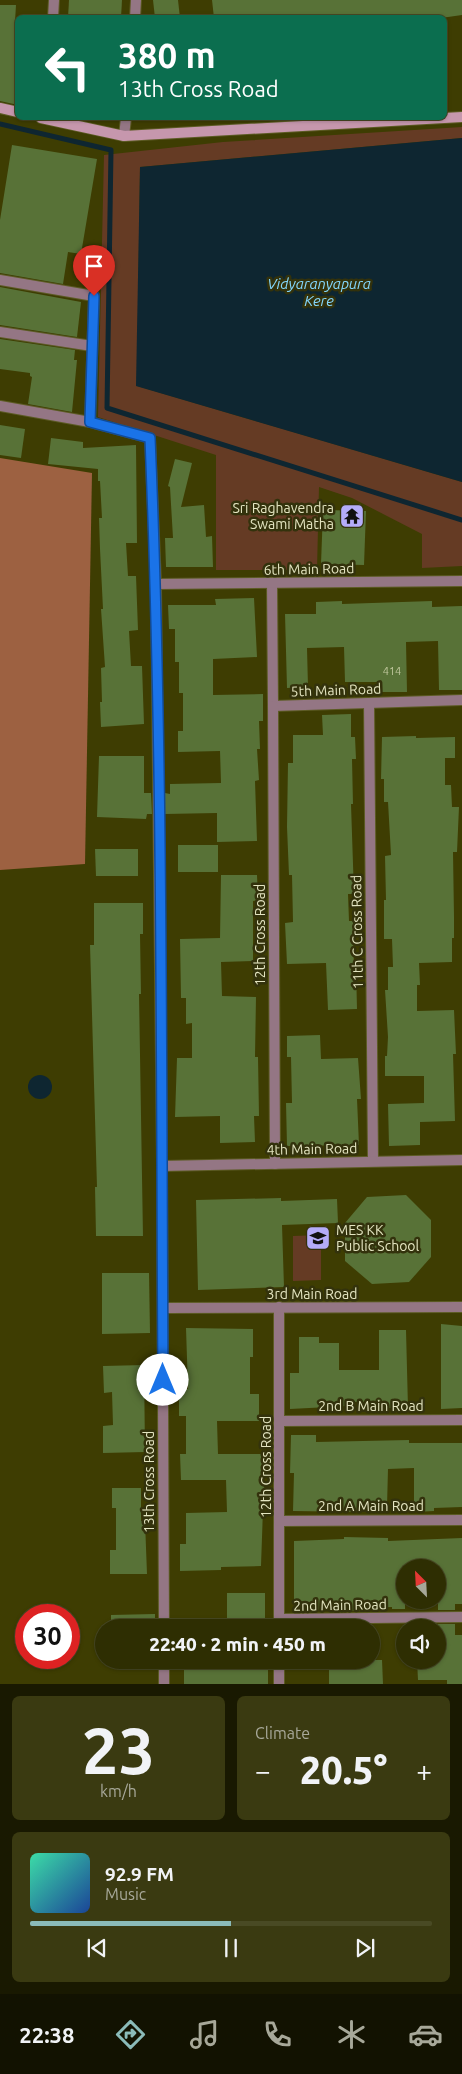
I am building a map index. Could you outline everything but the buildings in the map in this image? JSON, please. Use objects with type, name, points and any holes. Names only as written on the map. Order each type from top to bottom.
[{"type":"street","points":[[53,15],[54,0]]},
{"type":"street","points":[[135,15],[136,0]]},
{"type":"street","points":[[0,108],[15,111]]},
{"type":"street","points":[[447,118],[462,117]]},
{"type":"street","points":[[52,120],[124,136],[409,120]]},
{"type":"street","points":[[124,136],[126,120]]},
{"type":"street","points":[[0,280],[94,296],[90,422],[0,406]]},
{"type":"street","points":[[0,332],[92,346]]},
{"type":"street","name":"13th Cross Road","points":[[90,422],[150,438],[156,584],[162,1166],[164,1619]]},
{"type":"street","name":"6th Main Road","points":[[156,584],[462,581]]},
{"type":"street","name":"5th Main Road","points":[[272,583],[273,706],[462,700]]},
{"type":"street","name":"11th C Cross Road","points":[[369,703],[373,1162]]},
{"type":"street","name":"12th Cross Road","points":[[273,706],[275,1164]]},
{"type":"street","name":"4th Main Road","points":[[162,1166],[462,1160]]},
{"type":"street","name":"3rd Main Road","points":[[163,1308],[462,1306]]},
{"type":"street","name":"12th Cross Road","points":[[279,1308],[279,1619]]},
{"type":"street","name":"2nd B Main Road","points":[[279,1421],[462,1420]]},
{"type":"street","name":"2nd A Main Road","points":[[279,1520],[462,1520]]},
{"type":"street","name":"2nd Main Road","points":[[380,1620],[462,1617]]},
{"type":"street","points":[[164,1669],[164,1684]]},
{"type":"street","points":[[279,1669],[279,1684]]},
{"type":"shaded area","points":[[462,127],[462,138],[140,167],[137,386],[462,482],[462,566],[422,568],[422,534],[352,498],[319,487],[317,570],[216,570],[216,455],[98,417],[104,155],[223,142]]},
{"type":"shaded area","points":[[0,458],[92,473],[85,864],[0,870]]},
{"type":"shaded area","points":[[321,1235],[321,1280],[293,1281],[293,1236]]},
{"type":"water","name":"Vidyaranyapura Kere","points":[[462,138],[462,482],[136,386],[140,167]]},
{"type":"water","points":[[40,1075],[49,1078],[52,1087],[49,1096],[40,1099],[31,1096],[28,1087],[31,1078]]},
{"type":"waterway","points":[[0,124],[111,150],[107,408],[462,520]]},
{"type":"place","name":"Sri Raghavendra Swami Matha","points":[[352,516]]},
{"type":"place","name":"MES KK Public School","points":[[318,1238]]},
{"type":"route","points":[[94,296],[90,422],[150,438],[156,584],[163,1380]]}]
